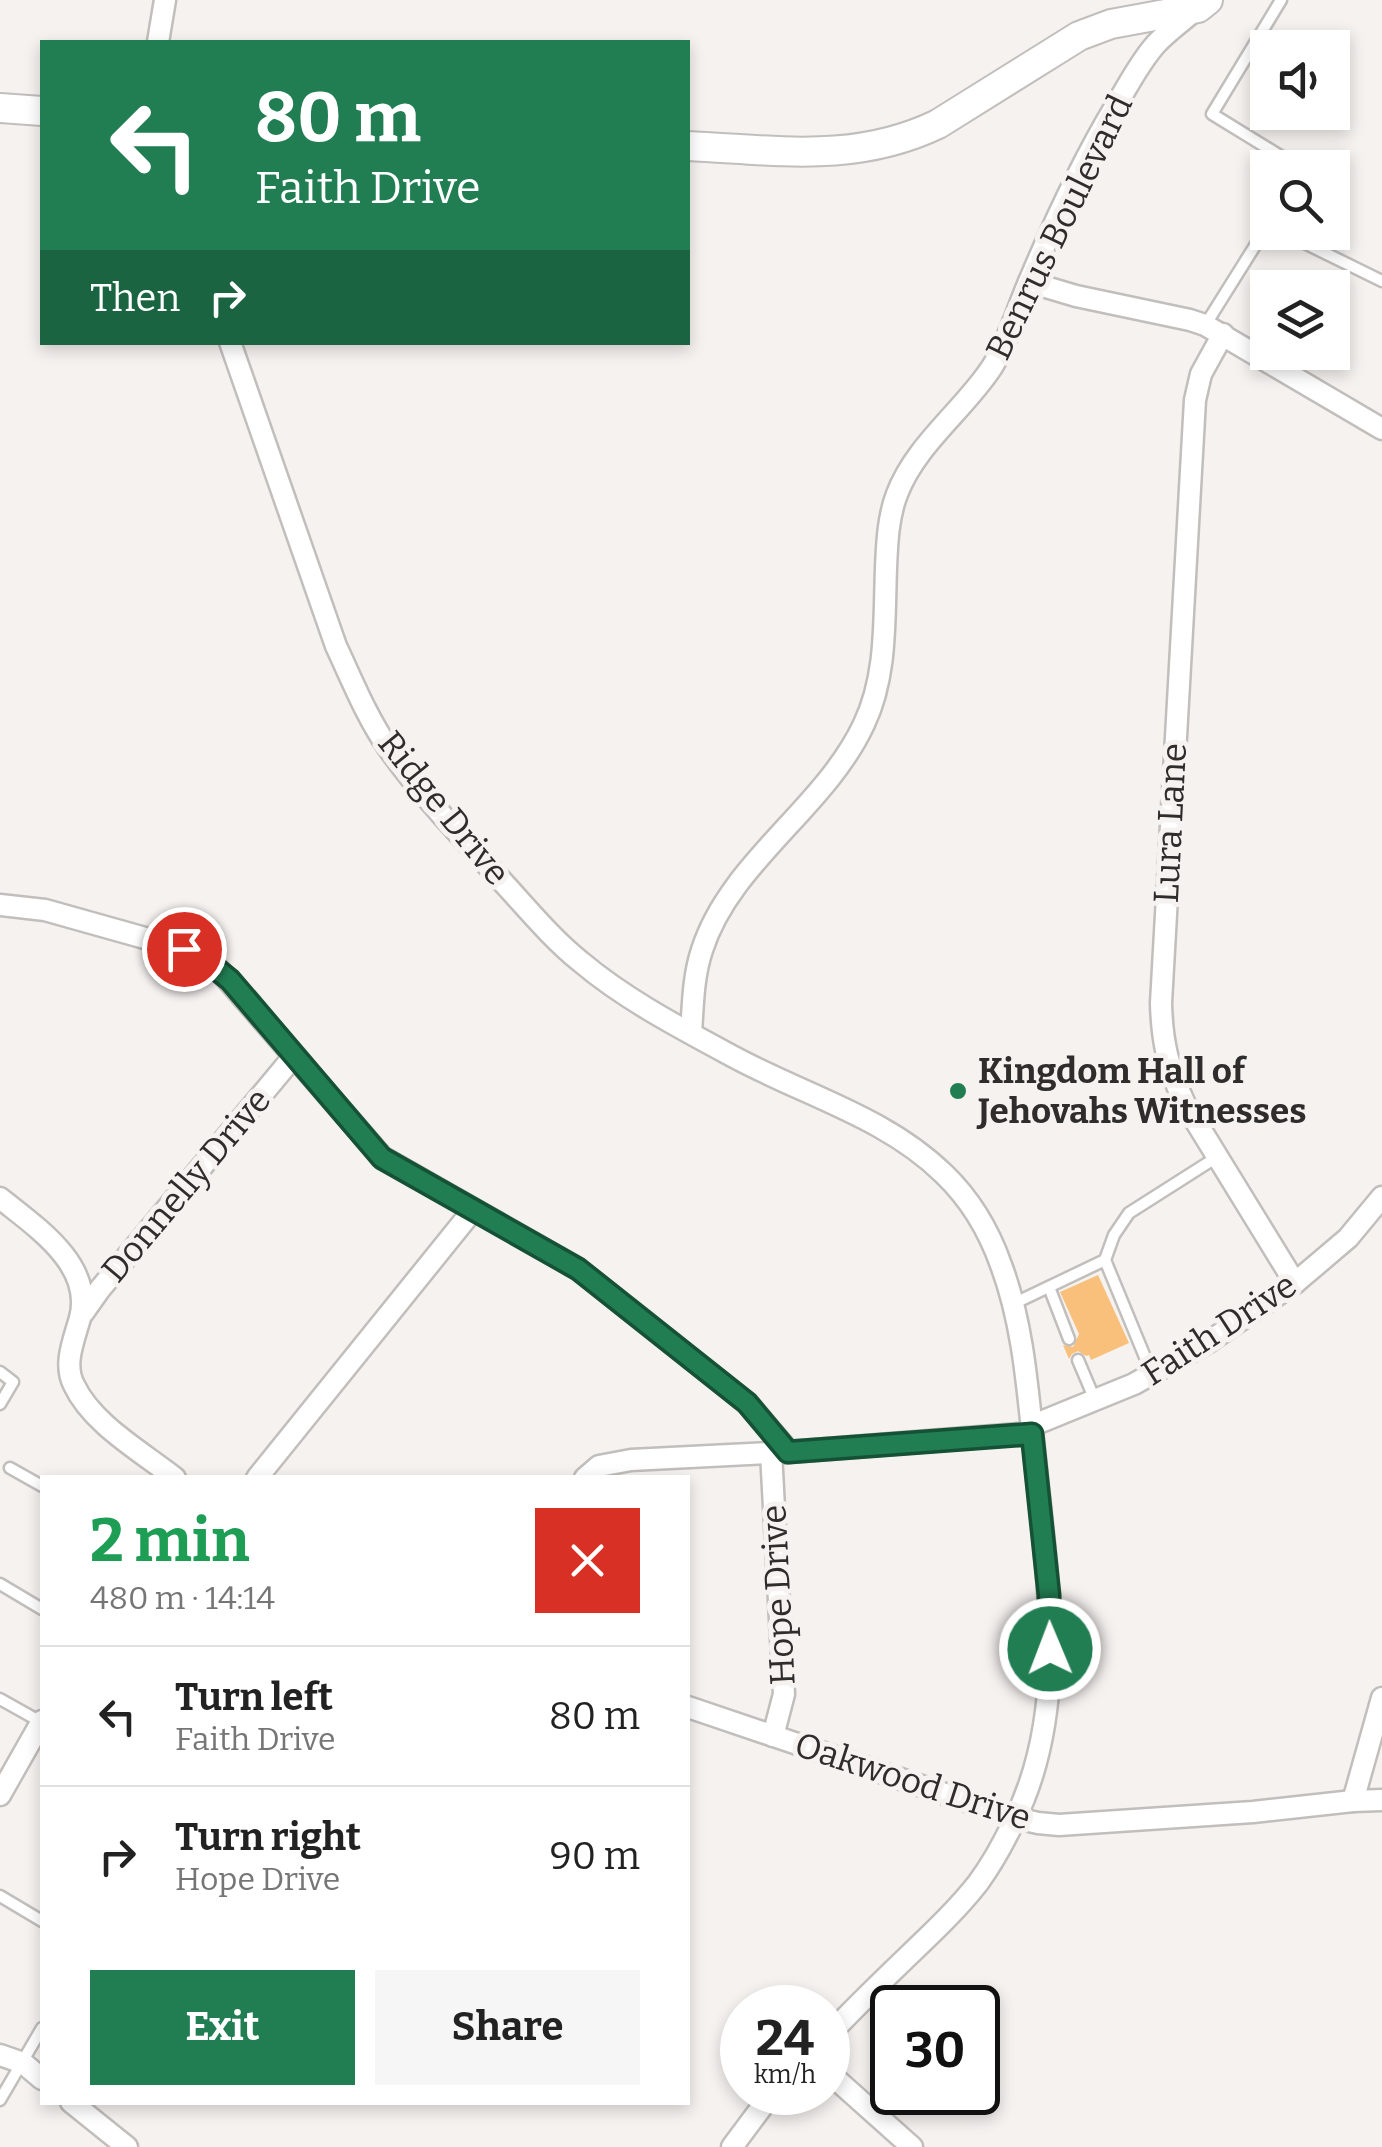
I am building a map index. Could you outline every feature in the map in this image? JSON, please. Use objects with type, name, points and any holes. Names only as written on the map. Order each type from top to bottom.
[{"type":"street","points":[[158,40],[166,0]]},
{"type":"street","points":[[690,146],[831,152],[876,146],[938,124],[1079,36],[1111,24],[1203,4]]},
{"type":"street","name":"Benrus Boulevard","points":[[691,1033],[693,992],[701,952],[721,909],[844,760],[866,721],[881,668],[888,536],[896,496],[916,462],[992,367],[1075,178],[1140,66],[1158,42],[1203,4]]},
{"type":"street","points":[[0,108],[40,110]]},
{"type":"street","points":[[1029,282],[1190,320],[1379,423]]},
{"type":"street","name":"Lura Lane","points":[[1214,330],[1195,400],[1160,1002],[1162,1036],[1171,1074],[1185,1104],[1295,1283]]},
{"type":"street","name":"Ridge Drive","points":[[231,345],[336,646],[386,746],[438,810],[582,963],[691,1033]]},
{"type":"street","name":"Hope Drive","points":[[0,905],[45,910],[184,949],[204,959],[230,980],[382,1158],[578,1269],[747,1403],[780,1452],[784,1694],[773,1736]]},
{"type":"street","points":[[691,1033],[756,1069],[857,1114],[907,1144],[946,1176],[978,1216],[1000,1262],[1013,1304],[1026,1377],[1050,1608],[1050,1677],[1032,1781],[990,1866],[952,1914],[850,2013]]},
{"type":"street","name":"Donnelly Drive","points":[[80,1316],[294,1056]]},
{"type":"street","name":"Faith Drive","points":[[588,1475],[599,1466],[631,1460],[780,1452],[1032,1430],[1152,1375],[1210,1341],[1295,1283],[1348,1238],[1382,1197]]},
{"type":"street","points":[[0,1198],[38,1228],[69,1261],[81,1282],[80,1316],[70,1352],[72,1382],[90,1412],[171,1475]]},
{"type":"street","points":[[259,1475],[473,1210]]},
{"type":"street","points":[[1353,1801],[1382,1698]]},
{"type":"street","name":"Oakwood Drive","points":[[691,1712],[1038,1824],[1269,1811],[1382,1800]]},
{"type":"street","points":[[0,1795],[40,1725]]},
{"type":"street","points":[[0,2055],[23,2063],[40,2077]]},
{"type":"street","points":[[850,2092],[912,2147]]},
{"type":"street","points":[[76,2105],[126,2147]]},
{"type":"street","points":[[732,2147],[756,2115]]},
{"type":"lane","points":[[1271,150],[1212,114],[1281,0]]},
{"type":"lane","points":[[1214,330],[1254,250]]},
{"type":"lane","points":[[1319,250],[1382,281]]},
{"type":"lane","points":[[1152,1375],[1105,1260],[1114,1235],[1129,1213],[1218,1157]]},
{"type":"lane","points":[[1013,1304],[1105,1260]]},
{"type":"lane","points":[[1048,1287],[1069,1338]]},
{"type":"lane","points":[[1078,1360],[1095,1400]]},
{"type":"lane","points":[[0,1372],[13,1382],[0,1404]]},
{"type":"lane","points":[[10,1468],[40,1485]]},
{"type":"lane","points":[[0,1584],[40,1608]]},
{"type":"lane","points":[[0,1699],[40,1721]]},
{"type":"lane","points":[[0,1896],[40,1920]]},
{"type":"lane","points":[[0,2100],[40,2032]]},
{"type":"building","points":[[1098,1275],[1129,1343],[1091,1360],[1078,1351],[1069,1359],[1063,1345],[1073,1347],[1079,1334],[1060,1292]]},
{"type":"place","name":"Kingdom Hall of Jehovahs Witnesses","points":[[958,1091]]},
{"type":"route","points":[[184,949],[230,980],[382,1158],[578,1269],[747,1403],[788,1452],[1032,1434],[1049,1595],[1050,1649]]}]
